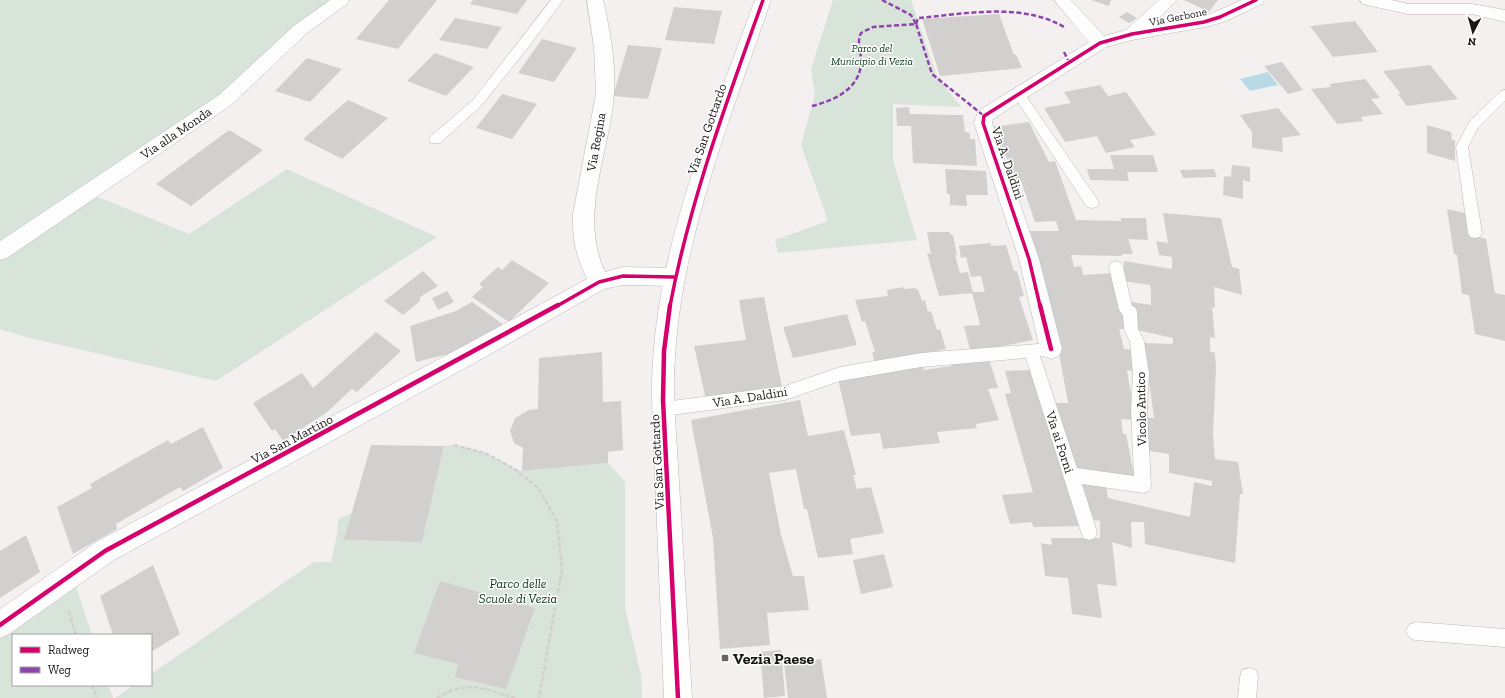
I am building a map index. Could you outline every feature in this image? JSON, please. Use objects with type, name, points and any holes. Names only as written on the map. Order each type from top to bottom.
[{"type":"street","name":"Via alla Monda","points":[[0,252],[225,100],[301,29],[340,0]]},
{"type":"street","name":"Via Regina","points":[[595,0],[600,23],[606,74],[605,94],[584,214],[583,234],[584,248],[599,282]]},
{"type":"street","name":"Via San Gottardo","points":[[678,698],[664,409],[664,353],[674,277],[702,173],[763,0]]},
{"type":"street","points":[[1062,0],[1100,43]]},
{"type":"street","points":[[1132,34],[1169,0]]},
{"type":"street","name":"Via Gerbone","points":[[1100,43],[1132,34],[1204,22],[1220,17],[1256,0]]},
{"type":"street","points":[[1368,0],[1408,9],[1472,9],[1505,16]]},
{"type":"street","name":"Via A. Daldini","points":[[1051,349],[1030,258],[983,122],[984,116],[1018,93],[1100,43]]},
{"type":"street","name":"Via San Martino","points":[[0,624],[105,551],[480,349],[599,282],[623,276],[674,277]]},
{"type":"lane","points":[[435,140],[477,103],[523,46],[557,0]]},
{"type":"lane","points":[[1018,93],[1092,203]]},
{"type":"lane","points":[[1475,233],[1462,147],[1473,125],[1505,94]]},
{"type":"lane","name":"Vicolo Antico","points":[[1071,475],[1143,485],[1139,410],[1141,374],[1137,341],[1131,329],[1130,311],[1126,310],[1116,267]]},
{"type":"lane","name":"Via A. Daldini","points":[[664,409],[785,393],[840,374],[921,360],[1051,349]]},
{"type":"lane","name":"Via ai Forni","points":[[1032,351],[1089,532]]},
{"type":"lane","points":[[1415,631],[1505,638]]},
{"type":"lane","points":[[1247,698],[1249,677]]},
{"type":"path","points":[[454,445],[485,453],[513,468],[538,488],[557,521],[562,569],[539,698]]},
{"type":"path","points":[[92,686],[97,698]]},
{"type":"path","points":[[437,698],[452,689],[471,686],[515,698]]},
{"type":"green space","points":[[0,0],[341,0],[225,100],[88,193],[189,234],[287,169],[437,237],[216,381],[26,337],[0,329]]},
{"type":"green space","name":"Parco del Municipio di Vezia","points":[[833,0],[911,0],[937,77],[961,107],[893,104],[893,160],[917,240],[778,253],[775,240],[828,221],[801,145],[815,95],[811,69]]},
{"type":"green space","name":"Parco delle Scuole di Vezia","points":[[454,445],[485,453],[513,468],[522,471],[608,463],[625,482],[625,608],[641,675],[642,698],[115,698],[133,686],[152,686],[152,673],[314,562],[331,562],[337,534],[338,519],[352,513],[345,540],[422,542],[444,446]]},
{"type":"green space","points":[[72,574],[92,634],[12,634],[12,686],[108,686],[113,698],[0,698],[0,625]]},
{"type":"water","points":[[1268,72],[1278,85],[1250,91],[1240,79]]},
{"type":"building","points":[[389,0],[437,0],[398,49],[356,39]]},
{"type":"building","points":[[473,0],[527,0],[517,14],[470,4]]},
{"type":"building","points":[[1091,0],[1111,0],[1109,6]]},
{"type":"building","points":[[1184,0],[1218,0],[1209,12]]},
{"type":"building","points":[[674,7],[722,11],[714,44],[665,40]]},
{"type":"building","points":[[1127,12],[1137,18],[1129,23],[1119,17]]},
{"type":"building","points":[[999,14],[1014,55],[1016,54],[1022,68],[940,76],[922,19]]},
{"type":"building","points":[[455,18],[502,27],[487,49],[439,40]]},
{"type":"building","points":[[1355,21],[1378,52],[1333,57],[1310,26]]},
{"type":"building","points":[[542,39],[577,48],[554,82],[518,73]]},
{"type":"building","points":[[628,45],[662,48],[648,99],[613,96]]},
{"type":"building","points":[[435,53],[474,67],[446,96],[407,81]]},
{"type":"building","points":[[307,58],[342,69],[310,102],[275,91]]},
{"type":"building","points":[[1282,62],[1303,90],[1288,94],[1264,66]]},
{"type":"building","points":[[1430,65],[1458,99],[1407,106],[1398,94],[1401,94],[1383,71]]},
{"type":"building","points":[[1365,79],[1380,98],[1371,99],[1383,114],[1361,117],[1363,121],[1337,124],[1311,89],[1331,87],[1329,84]]},
{"type":"building","points":[[1100,85],[1108,96],[1126,92],[1156,135],[1130,140],[1135,147],[1106,153],[1097,136],[1065,142],[1044,108],[1071,103],[1064,92]]},
{"type":"building","points":[[502,94],[537,104],[512,139],[476,128]]},
{"type":"building","points":[[348,100],[388,118],[342,159],[303,139]]},
{"type":"building","points":[[909,107],[910,114],[963,115],[965,132],[970,133],[970,139],[975,139],[977,166],[913,163],[911,126],[897,126],[896,108]]},
{"type":"building","points":[[1278,108],[1301,135],[1282,138],[1283,152],[1252,148],[1252,132],[1240,115]]},
{"type":"building","points":[[1029,122],[1049,162],[1055,161],[1076,220],[1121,221],[1121,218],[1146,218],[1148,240],[1128,239],[1133,254],[1122,254],[1122,256],[1071,255],[1074,267],[1081,266],[1083,275],[1114,273],[1129,312],[1129,329],[1119,329],[1124,349],[1133,350],[1138,372],[1127,370],[1135,420],[1121,419],[1123,434],[1126,434],[1135,480],[1074,471],[1050,403],[1068,403],[1057,342],[1027,231],[1059,231],[1056,221],[1035,222],[1021,181],[1017,181],[993,127]]},
{"type":"building","points":[[1427,125],[1451,132],[1452,140],[1455,140],[1455,161],[1427,153]]},
{"type":"building","points":[[229,130],[263,150],[191,206],[156,184]]},
{"type":"building","points":[[1110,155],[1153,155],[1158,172],[1127,172],[1129,181],[1090,180],[1087,169],[1114,169]]},
{"type":"building","points":[[1232,165],[1250,167],[1250,182],[1243,180],[1243,199],[1223,195],[1224,176],[1231,177]]},
{"type":"building","points":[[945,169],[986,171],[988,195],[966,195],[967,206],[950,205],[950,194],[947,194]]},
{"type":"building","points":[[1214,169],[1217,177],[1183,178],[1180,170]]},
{"type":"building","points":[[1447,209],[1465,213],[1469,235],[1486,239],[1495,293],[1505,295],[1505,341],[1475,334],[1469,295],[1462,294],[1457,255],[1454,254]]},
{"type":"building","points":[[1163,213],[1221,218],[1232,267],[1239,269],[1242,295],[1214,287],[1215,308],[1212,307],[1215,338],[1210,337],[1210,351],[1215,353],[1216,369],[1213,434],[1215,459],[1238,462],[1243,494],[1240,494],[1235,563],[1145,544],[1144,522],[1131,522],[1132,548],[1112,542],[1117,586],[1097,584],[1102,618],[1072,614],[1068,578],[1045,576],[1041,543],[1052,545],[1051,538],[1100,538],[1100,521],[1088,519],[1076,482],[1106,483],[1108,498],[1190,517],[1194,482],[1212,486],[1212,481],[1169,473],[1169,454],[1143,450],[1143,417],[1154,418],[1144,343],[1173,344],[1173,338],[1132,329],[1126,301],[1151,305],[1151,291],[1150,285],[1123,281],[1124,261],[1172,269],[1172,257],[1159,255],[1156,241],[1168,243]]},
{"type":"building","points":[[927,232],[950,232],[950,234],[953,235],[957,255],[955,255],[960,273],[968,272],[973,293],[939,296],[927,253],[931,254]]},
{"type":"building","points":[[991,243],[991,246],[1006,245],[1014,271],[1017,271],[1024,296],[1019,297],[1033,340],[987,349],[970,350],[964,326],[980,325],[972,292],[985,292],[981,276],[971,277],[966,257],[961,258],[959,246]]},
{"type":"building","points":[[512,260],[549,283],[509,322],[472,297],[483,287],[479,284],[498,267],[502,270]]},
{"type":"building","points":[[423,271],[438,286],[420,297],[420,301],[403,315],[384,301]]},
{"type":"building","points":[[903,287],[904,289],[918,289],[922,301],[925,300],[928,312],[931,311],[937,330],[940,329],[946,349],[875,365],[872,352],[875,352],[865,321],[862,322],[855,300],[888,296],[887,290]]},
{"type":"building","points":[[447,291],[454,302],[438,310],[432,298]]},
{"type":"building","points":[[764,297],[782,387],[706,400],[694,346],[746,340],[739,300]]},
{"type":"building","points":[[472,302],[504,325],[465,350],[416,362],[410,326],[456,311]]},
{"type":"building","points":[[847,314],[857,345],[793,358],[783,327]]},
{"type":"building","points":[[376,332],[401,351],[357,392],[352,389],[326,413],[283,441],[275,429],[272,431],[253,403],[302,373],[313,388]]},
{"type":"building","points":[[602,352],[603,402],[621,401],[623,450],[608,452],[608,463],[522,471],[523,448],[514,443],[510,431],[515,418],[529,410],[538,409],[539,358]]},
{"type":"building","points":[[989,359],[998,388],[988,389],[999,420],[976,424],[977,428],[937,432],[940,443],[883,449],[880,433],[851,436],[838,379],[922,364],[924,370],[951,366],[950,362]]},
{"type":"building","points":[[1033,370],[1083,526],[1034,527],[1031,522],[1010,524],[1002,495],[1033,492],[1005,394],[1011,393],[1005,371]]},
{"type":"building","points":[[800,400],[808,436],[844,430],[856,475],[853,475],[857,489],[871,487],[884,533],[850,539],[853,554],[818,558],[807,509],[804,509],[796,469],[769,473],[781,535],[793,576],[804,576],[809,610],[767,613],[770,645],[720,649],[713,538],[691,420]]},
{"type":"building","points":[[203,427],[223,468],[183,491],[180,487],[116,524],[117,529],[73,554],[57,507],[92,488],[90,484],[168,440],[171,444]]},
{"type":"building","points":[[371,445],[444,446],[422,542],[344,540]]},
{"type":"building","points":[[26,535],[40,572],[0,598],[0,551]]},
{"type":"building","points":[[884,554],[893,587],[861,594],[853,560]]},
{"type":"building","points":[[153,565],[180,634],[152,651],[152,634],[113,634],[100,596]]},
{"type":"building","points":[[440,581],[535,608],[506,689],[455,677],[458,664],[414,653]]},
{"type":"building","points":[[781,650],[785,696],[764,698],[760,652]]},
{"type":"building","points":[[821,659],[827,698],[788,698],[784,663]]},
{"type":"marked path","points":[[882,0],[911,15],[916,24]]},
{"type":"marked path","points":[[916,24],[918,18],[994,12],[1035,15],[1051,20],[1064,27]]},
{"type":"marked path","points":[[812,106],[838,97],[846,92],[857,78],[861,60],[859,43],[861,33],[873,27],[916,24],[932,74],[984,116]]},
{"type":"marked path","points":[[1064,52],[1069,62]]},
{"type":"cycle path","points":[[678,698],[674,590],[663,400],[664,351],[678,261],[690,217],[717,129],[763,0]]},
{"type":"cycle path","points":[[1051,349],[1029,259],[983,123],[984,116],[1100,43],[1132,34],[1204,22],[1220,17],[1256,0]]},
{"type":"cycle path","points":[[0,625],[105,551],[479,349],[599,282],[623,276],[674,277]]},
{"type":"place","name":"Vezia Paese","points":[[725,658]]}]
